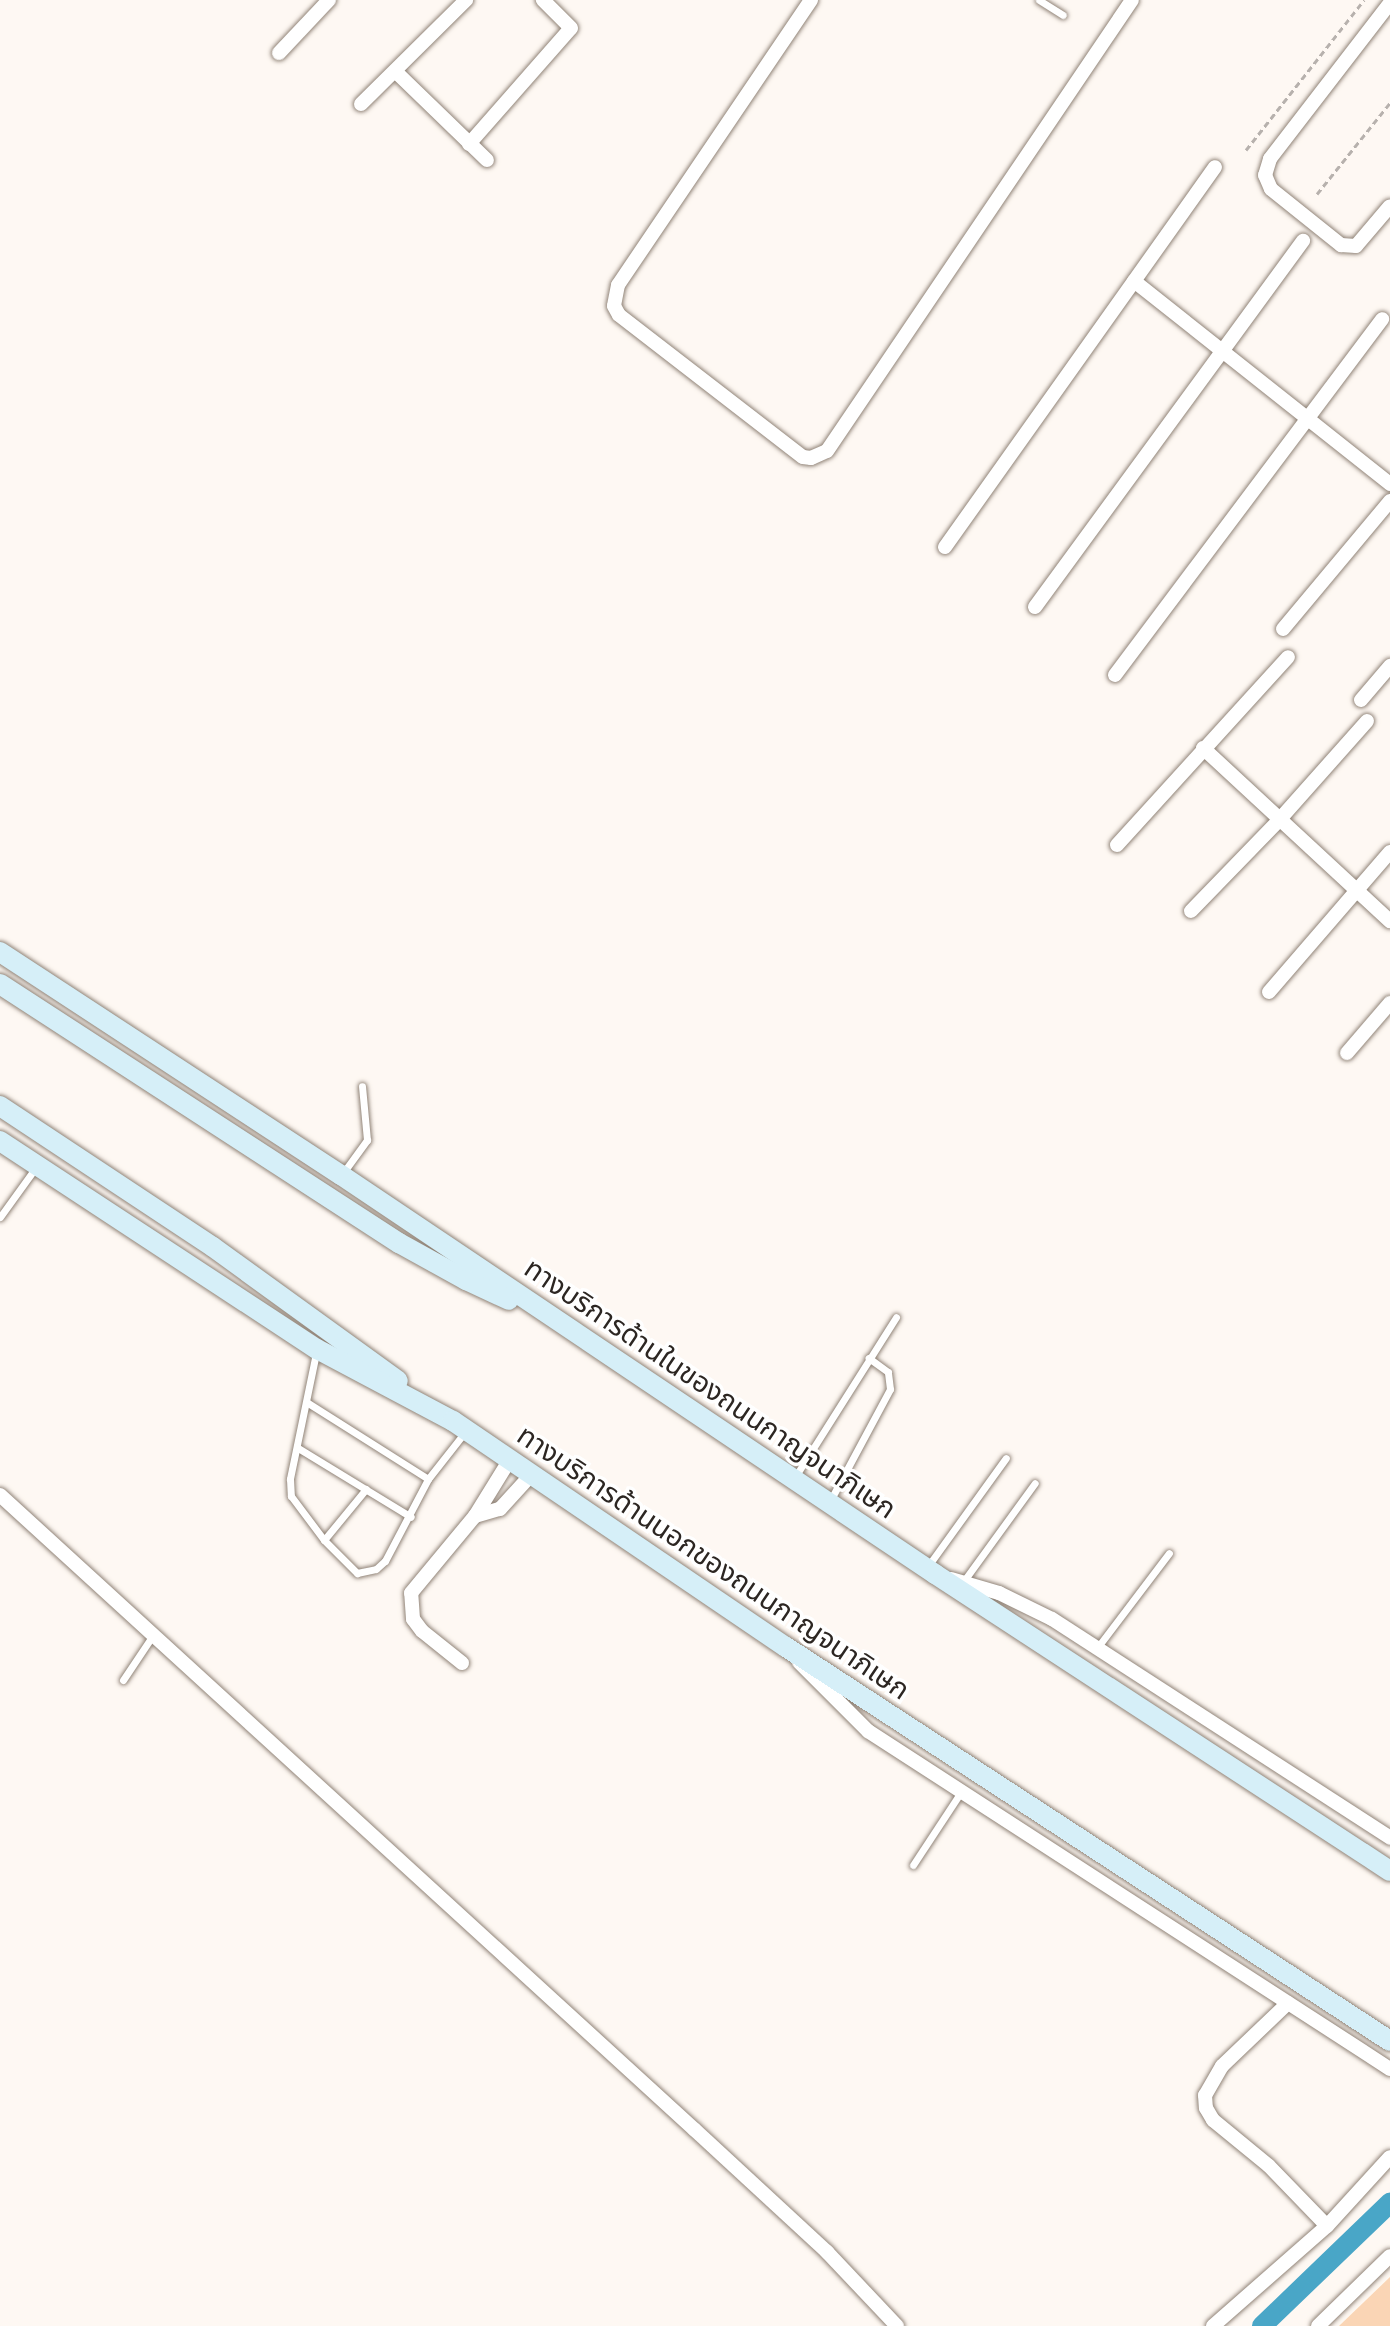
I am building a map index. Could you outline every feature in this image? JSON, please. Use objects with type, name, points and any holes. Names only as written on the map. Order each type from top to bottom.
[{"type":"main road","name":"ทางบริการด้านในของถนนกาญจนาภิเษก","points":[[0,952],[341,1175],[931,1571],[1390,1871]]},
{"type":"main road","points":[[0,984],[399,1243],[466,1280],[559,1322]]},
{"type":"main road","points":[[0,1106],[213,1247],[459,1426]]},
{"type":"main road","name":"ทางบริการด้านนอกของถนนกาญจนาภิเษก","points":[[0,1141],[317,1349],[459,1426],[786,1647],[1390,2041]]},
{"type":"street","points":[[279,53],[329,0]]},
{"type":"street","points":[[361,104],[466,0]]},
{"type":"street","points":[[811,0],[618,285],[614,306],[619,315],[803,457],[811,458],[827,451],[1132,0]]},
{"type":"street","points":[[469,144],[571,28],[550,3]]},
{"type":"street","points":[[1390,3],[1270,159],[1265,175],[1271,189],[1341,245],[1356,246],[1390,206]]},
{"type":"street","points":[[395,71],[487,160]]},
{"type":"street","points":[[945,547],[1215,167]]},
{"type":"street","points":[[1035,607],[1303,241]]},
{"type":"street","points":[[1134,281],[1310,417],[1390,484]]},
{"type":"street","points":[[1115,675],[1382,319]]},
{"type":"street","points":[[1283,629],[1390,501]]},
{"type":"street","points":[[1117,845],[1288,657]]},
{"type":"street","points":[[1361,700],[1390,666]]},
{"type":"street","points":[[1191,911],[1280,819],[1367,721]]},
{"type":"street","points":[[1203,748],[1390,921]]},
{"type":"street","points":[[1269,992],[1390,852]]},
{"type":"street","points":[[1347,1053],[1390,1003]]},
{"type":"street","points":[[462,1663],[422,1631],[413,1619],[410,1605],[418,1581],[475,1516],[509,1461]]},
{"type":"street","points":[[475,1516],[500,1509],[530,1476]]},
{"type":"street","points":[[0,1495],[827,2252],[897,2326]]},
{"type":"street","points":[[931,1571],[1024,1604],[1390,1838]]},
{"type":"street","points":[[786,1647],[868,1731],[1390,2069]]},
{"type":"street","points":[[1288,2003],[1222,2066],[1205,2095],[1206,2108],[1213,2120],[1269,2166],[1327,2226]]},
{"type":"street","points":[[1213,2326],[1327,2226],[1390,2157]]},
{"type":"street","points":[[1318,2326],[1390,2256]]},
{"type":"lane","points":[[1039,0],[1063,15]]},
{"type":"lane","points":[[341,1175],[367,1140],[362,1086]]},
{"type":"lane","points":[[0,1217],[37,1165]]},
{"type":"lane","points":[[794,1479],[896,1317]]},
{"type":"lane","points":[[317,1349],[290,1479],[291,1496],[349,1568],[366,1573],[385,1561],[459,1426]]},
{"type":"lane","points":[[829,1503],[890,1389],[888,1372],[869,1358]]},
{"type":"lane","points":[[308,1403],[428,1479]]},
{"type":"lane","points":[[298,1448],[411,1517]]},
{"type":"lane","points":[[931,1571],[1006,1458]]},
{"type":"lane","points":[[963,1582],[1035,1483]]},
{"type":"lane","points":[[324,1540],[366,1489]]},
{"type":"lane","points":[[1097,1648],[1169,1553]]},
{"type":"lane","points":[[123,1680],[154,1634]]},
{"type":"lane","points":[[913,1865],[961,1792]]},
{"type":"path","points":[[1246,150],[1364,0]]},
{"type":"path","points":[[1317,194],[1390,103]]},
{"type":"building","points":[[1390,2277],[1390,2326],[1339,2326]]},
{"type":"waterway","points":[[1262,2326],[1390,2203]]}]
